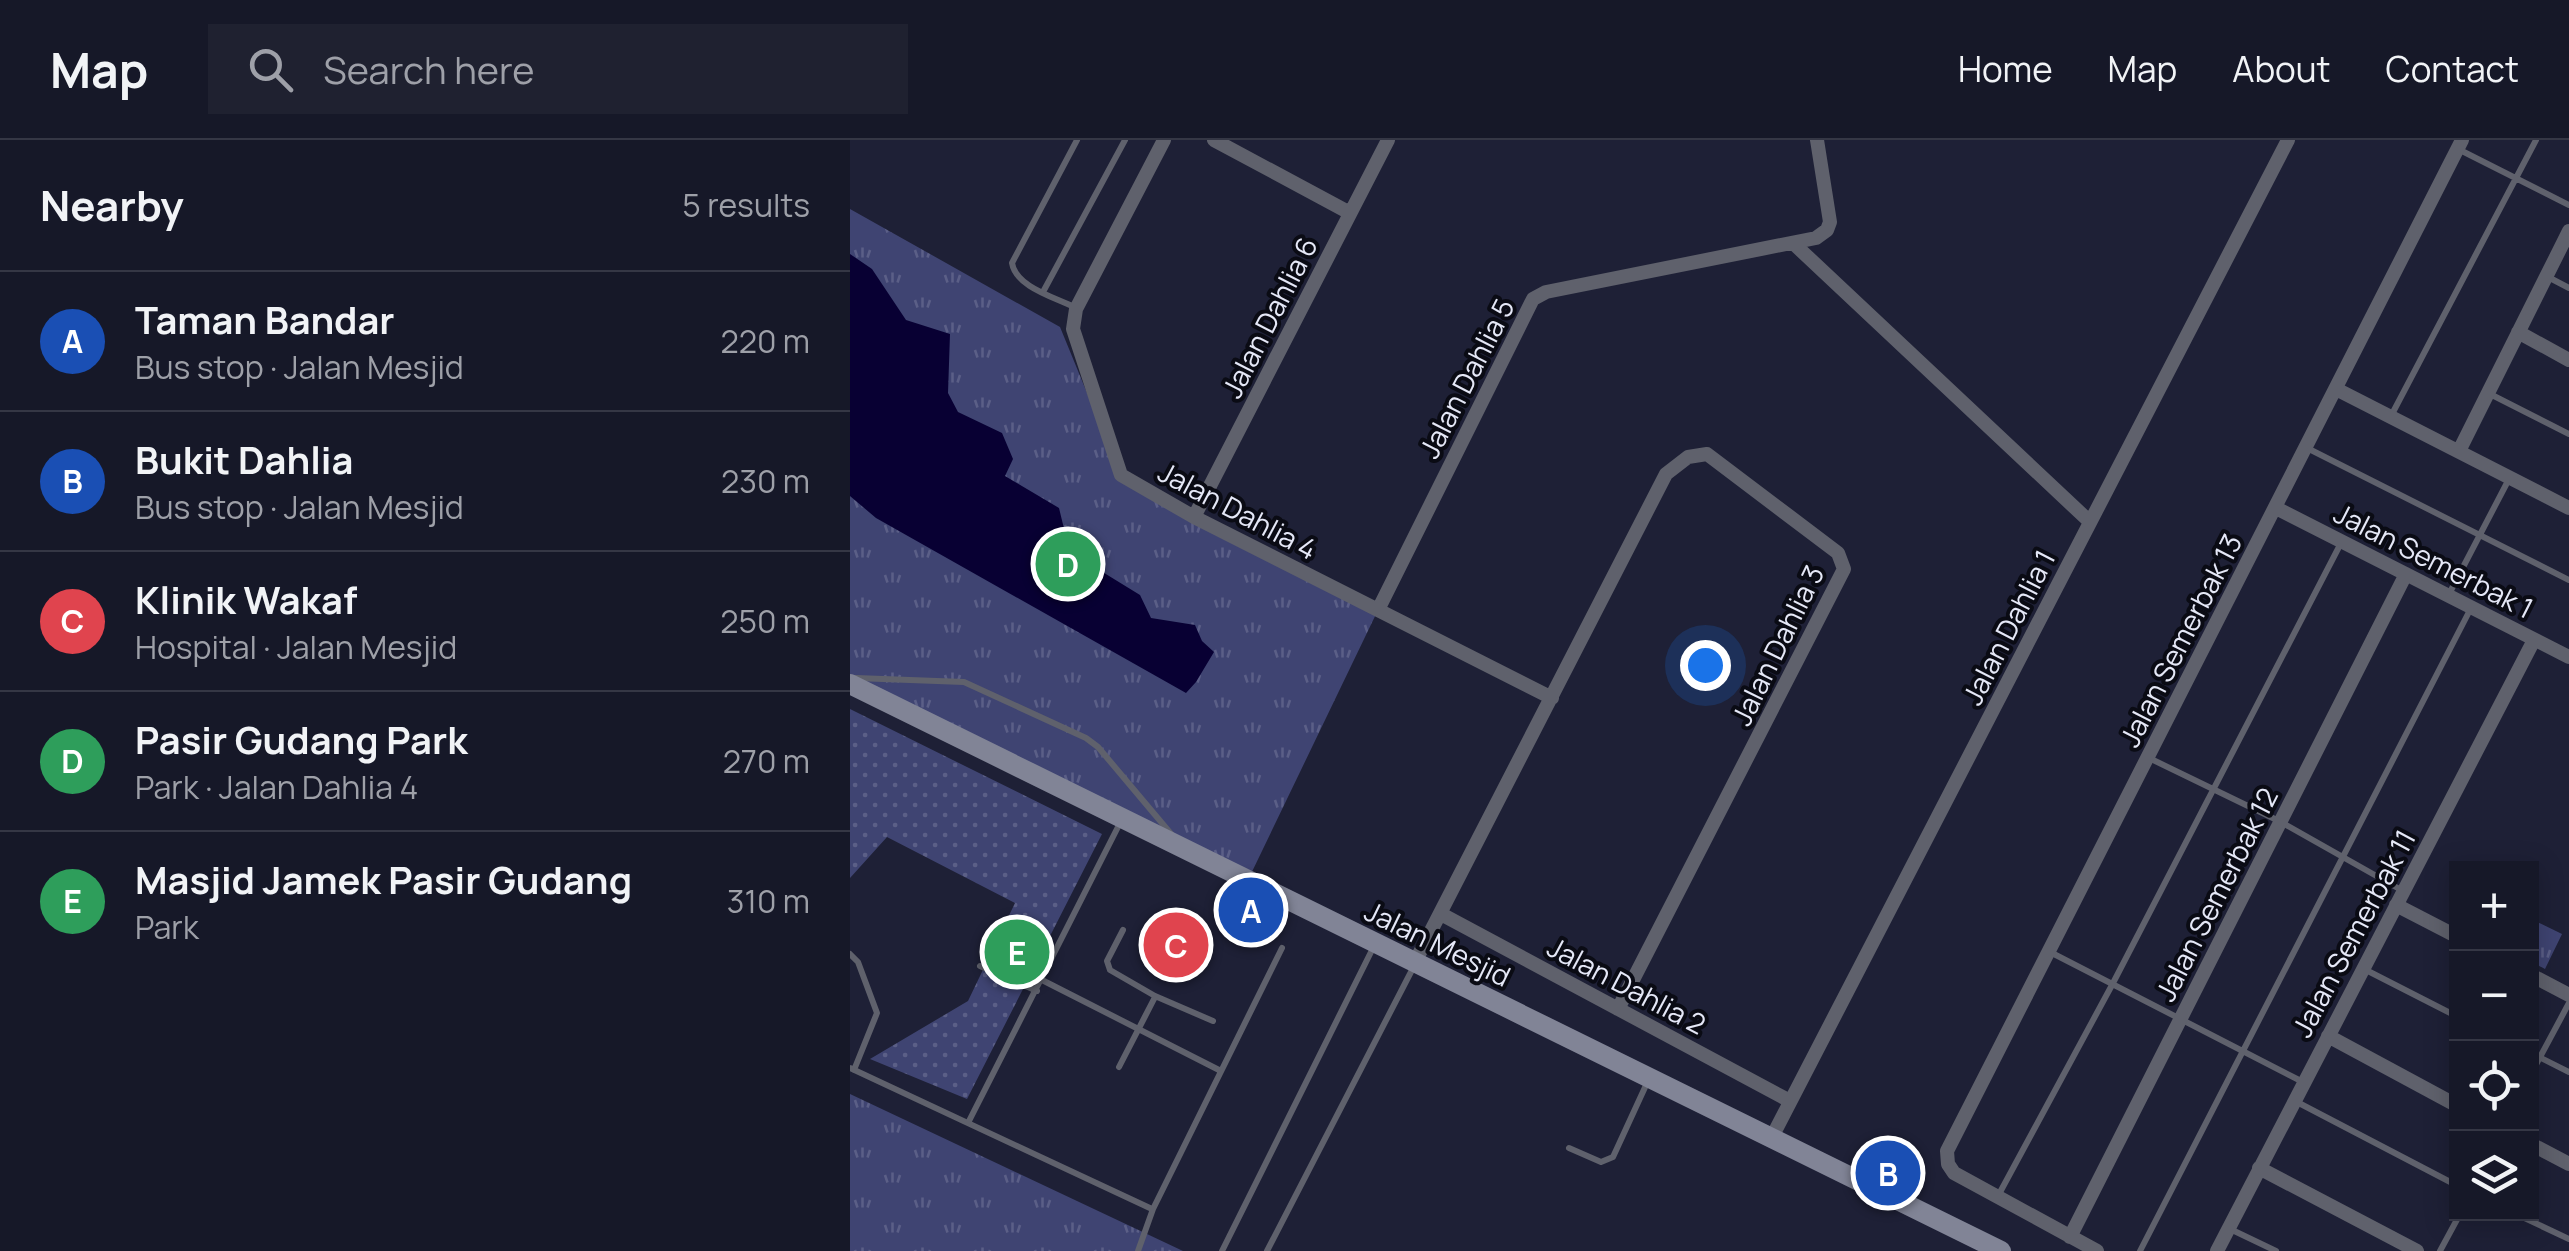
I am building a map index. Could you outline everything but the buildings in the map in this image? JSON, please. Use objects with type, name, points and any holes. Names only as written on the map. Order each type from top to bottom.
[{"type":"main road","name":"Jalan Mesjid","points":[[850,682],[2002,1251]]},
{"type":"street","points":[[1076,308],[1164,140]]},
{"type":"street","points":[[1214,140],[1350,213]]},
{"type":"street","name":"Jalan Dahlia 6","points":[[1194,517],[1388,140]]},
{"type":"street","name":"Jalan Dahlia 5","points":[[1378,610],[1533,300],[1546,292],[1816,238],[1830,226],[1817,140]]},
{"type":"street","name":"Jalan Dahlia 1","points":[[1772,1137],[2288,140]]},
{"type":"street","name":"Jalan Semerbak 13","points":[[1998,1197],[1954,1173],[1947,1151],[2459,144]]},
{"type":"street","points":[[2458,452],[2569,231]]},
{"type":"street","points":[[1793,243],[2090,522]]},
{"type":"street","name":"Jalan Dahlia 4","points":[[1076,308],[1074,337],[1121,475],[1194,517],[1552,698]]},
{"type":"street","points":[[2518,332],[2569,360]]},
{"type":"street","points":[[2336,389],[2569,508]]},
{"type":"street","name":"Jalan Dahlia 3","points":[[1552,698],[1666,474],[1688,457],[1713,457],[1842,558],[1844,569],[1838,587],[1618,1009]]},
{"type":"street","name":"Jalan Semerbak 1","points":[[2276,508],[2569,657]]},
{"type":"street","name":"Jalan Semerbak 12","points":[[2070,1237],[2406,574]]},
{"type":"street","name":"Jalan Semerbak 11","points":[[2217,1251],[2534,640]]},
{"type":"street","points":[[1416,962],[1552,698]]},
{"type":"street","points":[[2400,898],[2449,931]]},
{"type":"street","name":"Jalan Dahlia 2","points":[[1440,914],[1790,1101]]},
{"type":"street","points":[[2539,979],[2569,995]]},
{"type":"street","points":[[2328,1036],[2449,1101]]},
{"type":"street","points":[[2539,1148],[2569,1164]]},
{"type":"street","points":[[2260,1168],[2418,1251]]},
{"type":"street","points":[[1998,1197],[2097,1251]]},
{"type":"lane","points":[[1076,308],[1016,276],[1012,263],[1077,140]]},
{"type":"lane","points":[[1044,292],[1125,140]]},
{"type":"lane","points":[[2390,417],[2536,140]]},
{"type":"lane","points":[[2459,144],[2569,205]]},
{"type":"lane","points":[[2546,276],[2569,288]]},
{"type":"lane","points":[[2488,392],[2569,434]]},
{"type":"lane","points":[[2306,448],[2569,580]]},
{"type":"lane","points":[[2448,596],[2510,478]]},
{"type":"lane","points":[[1998,1197],[2342,541]]},
{"type":"lane","points":[[2140,1251],[2471,607]]},
{"type":"lane","points":[[850,682],[873,677],[964,682],[1086,738],[1185,849]]},
{"type":"lane","points":[[2148,757],[2281,822],[2343,857],[2400,898]]},
{"type":"lane","points":[[968,1124],[1122,818]]},
{"type":"lane","points":[[1123,930],[1107,966],[1156,996],[1213,1021]]},
{"type":"lane","points":[[1222,1251],[1376,943]]},
{"type":"lane","points":[[1138,1251],[1152,1210],[1282,948]]},
{"type":"lane","points":[[2049,952],[2303,1082]]},
{"type":"lane","points":[[850,954],[858,962],[878,1013],[852,1069],[1152,1210]]},
{"type":"lane","points":[[1267,1251],[1416,962]]},
{"type":"lane","points":[[980,966],[1036,991]]},
{"type":"lane","points":[[2363,969],[2449,1012]]},
{"type":"lane","points":[[1042,980],[1220,1071]]},
{"type":"lane","points":[[1119,1067],[1156,996]]},
{"type":"lane","points":[[2569,1003],[2540,1058],[2569,1072]]},
{"type":"lane","points":[[1569,1148],[1601,1162],[1613,1157],[1650,1077]]},
{"type":"lane","points":[[2294,1101],[2449,1181]]},
{"type":"lane","points":[[2440,1251],[2456,1221]]},
{"type":"lane","points":[[2531,1221],[2569,1239]]},
{"type":"lane","points":[[2228,1228],[2276,1251]]},
{"type":"green space","points":[[850,209],[1060,327],[1119,471],[1378,610],[1248,880],[850,684]]},
{"type":"green space","points":[[850,709],[1102,834],[967,1099],[870,1059],[968,1001],[1015,903],[887,837],[850,878]]},
{"type":"green space","points":[[2539,923],[2562,934],[2545,969],[2539,966]]},
{"type":"green space","points":[[850,1094],[1183,1251],[850,1251]]},
{"type":"shaded area","points":[[850,254],[872,269],[906,320],[950,334],[948,393],[958,412],[1002,433],[1013,459],[1005,476],[1059,508],[1066,537],[1083,560],[1140,595],[1151,618],[1195,625],[1202,641],[1214,652],[1186,693],[876,518],[850,496]]},
{"type":"place","name":"Pasir Gudang Park","points":[[1068,564]]},
{"type":"place","name":"Taman Bandar","points":[[1251,910]]},
{"type":"place","name":"Klinik Wakaf","points":[[1176,945]]},
{"type":"place","name":"Masjid Jamek Pasir Gudang","points":[[1017,952]]},
{"type":"place","name":"Bukit Dahlia","points":[[1888,1173]]}]
